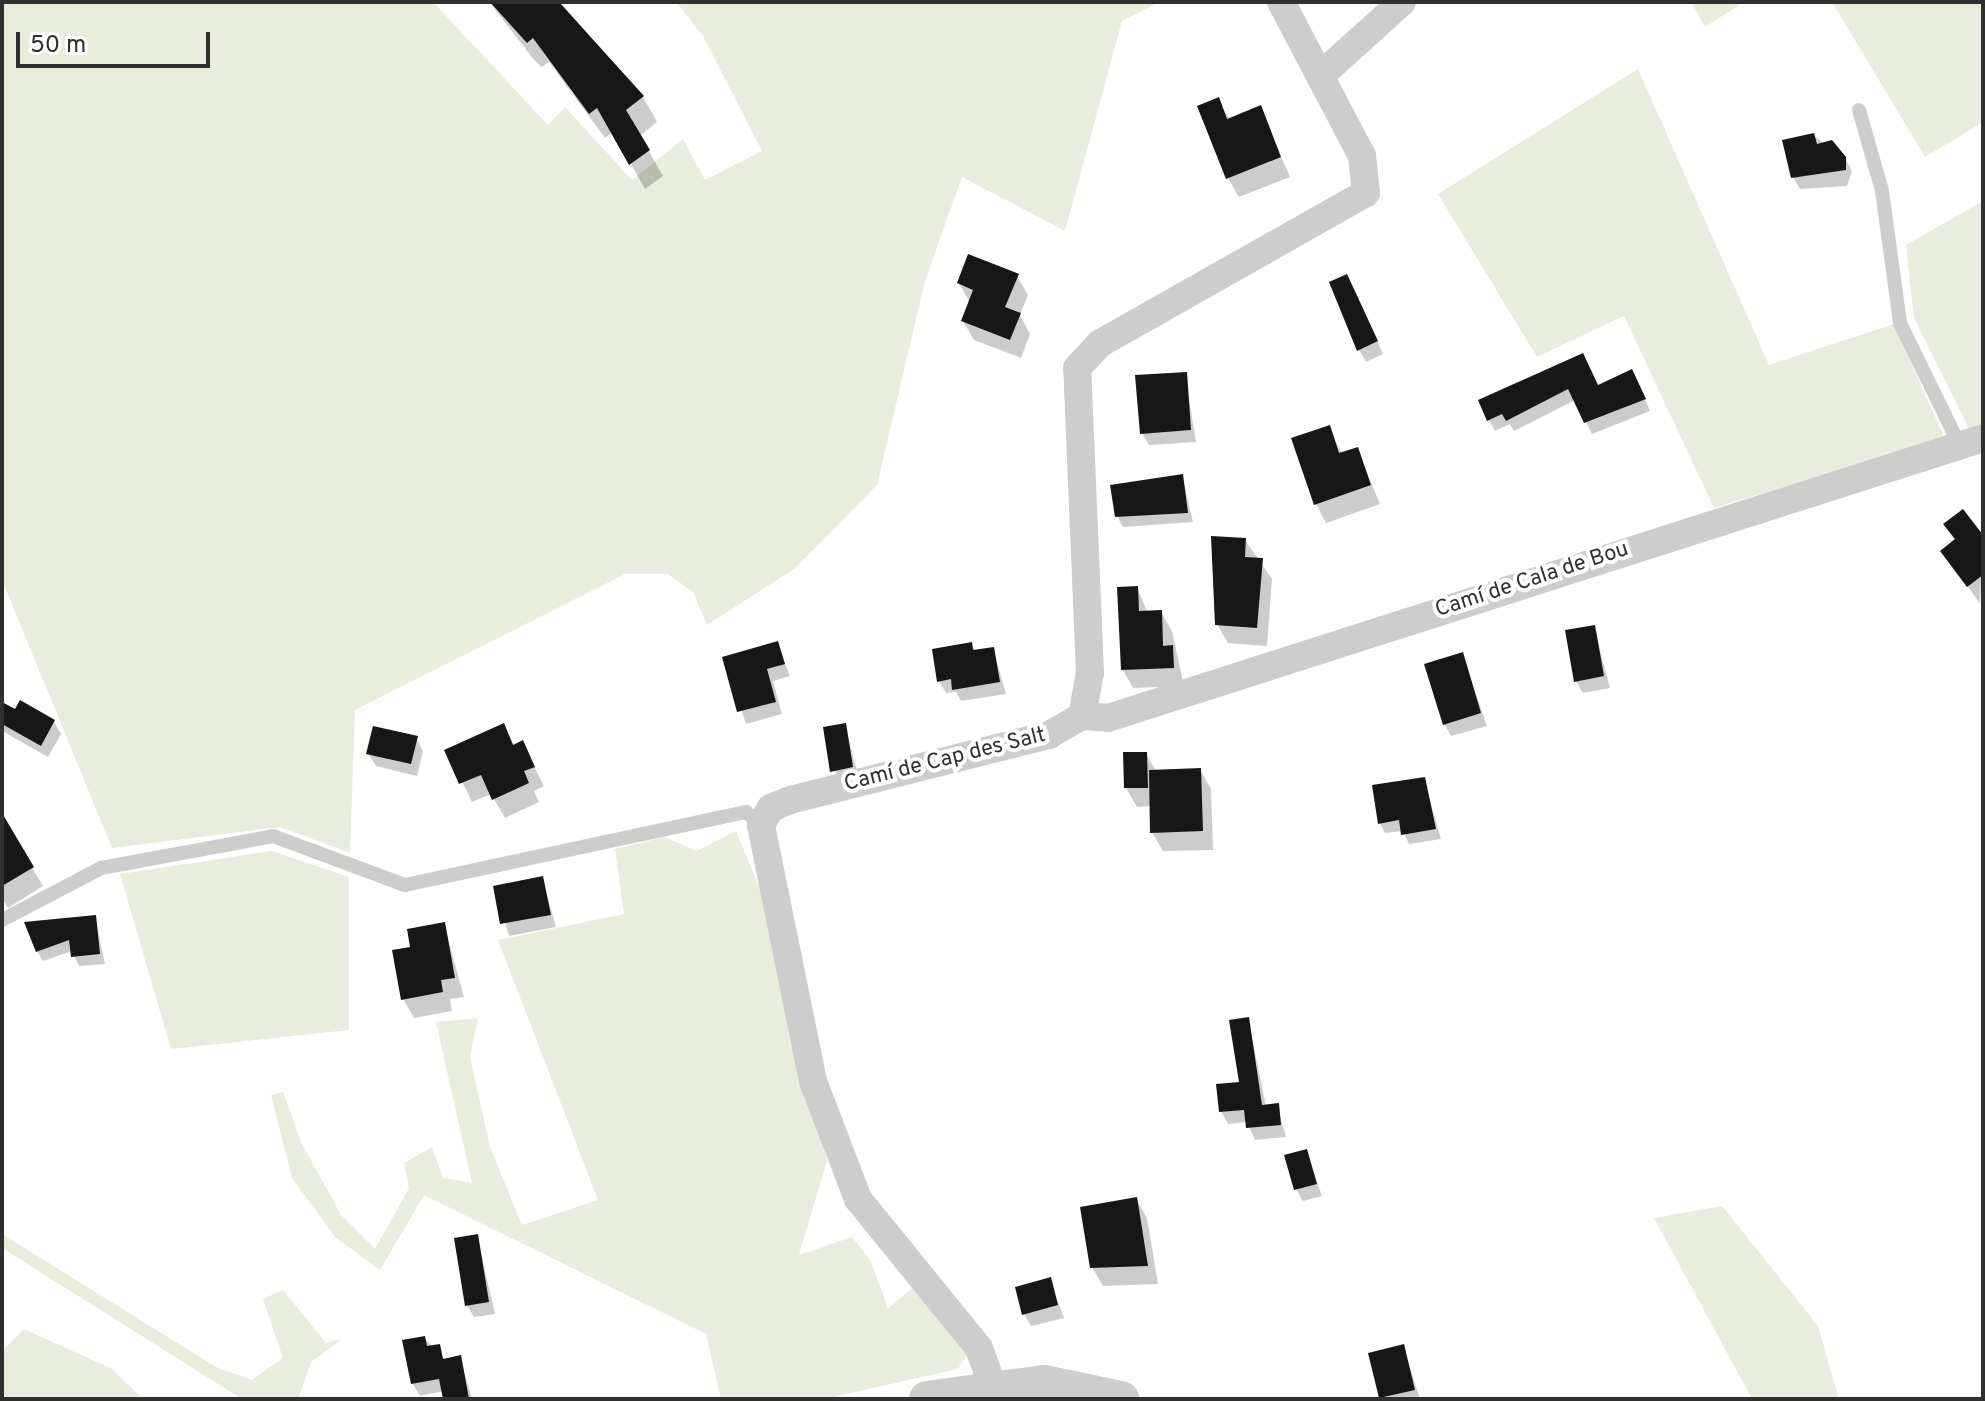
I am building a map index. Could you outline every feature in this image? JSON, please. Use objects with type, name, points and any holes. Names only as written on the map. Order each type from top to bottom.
[{"type":"street","points":[[1082,716],[1090,673],[1077,368],[1099,344],[1366,193],[1362,156],[1281,2]]},
{"type":"street","points":[[1320,76],[1402,2]]},
{"type":"street","name":"Camí de Cala de Bou","points":[[1082,716],[1108,718],[1971,441]]},
{"type":"street","name":"Camí de Cap des Salt","points":[[761,825],[771,808],[790,800],[1049,735],[1082,716]]},
{"type":"street","points":[[761,825],[813,1081],[858,1199],[971,1336],[992,1384]]},
{"type":"street","points":[[927,1399],[992,1384],[1044,1383],[1121,1399]]},
{"type":"lane","points":[[1859,110],[1882,191],[1900,323],[1971,441]]},
{"type":"lane","points":[[2,920],[101,868],[273,836],[405,885],[746,812],[761,825]]},
{"type":"green space","points":[[2,2],[433,2],[548,125],[565,107],[632,180],[683,139],[705,180],[762,151],[703,36],[676,2],[1159,2],[1122,21],[1065,231],[962,177],[925,281],[877,485],[794,569],[707,625],[693,592],[668,574],[625,574],[355,710],[350,853],[280,827],[112,848],[2,580]]},
{"type":"green space","points":[[1691,2],[1744,2],[1705,27]]},
{"type":"green space","points":[[1832,2],[1983,2],[1983,122],[1925,157]]},
{"type":"green space","points":[[1638,69],[1769,365],[1894,324],[1945,439],[1714,508],[1624,316],[1537,357],[1438,194]]},
{"type":"green space","points":[[1983,201],[1983,427],[1970,431],[1914,318],[1906,245]]},
{"type":"green space","points":[[736,831],[770,913],[827,1161],[799,1255],[852,1237],[871,1261],[888,1309],[914,1286],[967,1355],[958,1369],[824,1399],[721,1399],[706,1334],[424,1195],[380,1270],[335,1237],[292,1178],[271,1095],[283,1092],[301,1142],[341,1215],[375,1249],[409,1188],[404,1163],[432,1147],[443,1178],[472,1183],[436,1022],[478,1018],[470,1057],[490,1147],[522,1225],[598,1200],[498,940],[624,914],[615,849],[664,837],[697,851]]},
{"type":"green space","points":[[272,851],[349,877],[349,1030],[171,1049],[120,874]]},
{"type":"green space","points":[[1722,1206],[1818,1326],[1839,1399],[1752,1399],[1654,1218]]},
{"type":"green space","points":[[2,1234],[216,1367],[252,1380],[283,1358],[263,1299],[283,1290],[326,1343],[342,1339],[311,1362],[298,1399],[242,1399],[2,1248]]},
{"type":"green space","points":[[24,1329],[112,1369],[143,1399],[2,1399],[2,1351]]},
{"type":"building","points":[[490,2],[559,2],[644,96],[626,110],[650,150],[629,165],[597,108],[589,114],[533,38],[527,43]]},
{"type":"building","points":[[1219,97],[1227,119],[1261,105],[1281,157],[1226,179],[1197,106]]},
{"type":"building","points":[[1814,133],[1817,144],[1832,140],[1846,157],[1846,170],[1791,178],[1782,140]]},
{"type":"building","points":[[968,254],[1019,274],[1005,307],[1021,313],[1010,340],[961,321],[973,290],[957,283]]},
{"type":"building","points":[[1347,274],[1378,341],[1357,351],[1329,282]]},
{"type":"building","points":[[1583,353],[1598,385],[1632,369],[1646,399],[1584,423],[1568,389],[1506,421],[1502,414],[1487,421],[1478,400]]},
{"type":"building","points":[[1187,372],[1191,430],[1140,434],[1135,375]]},
{"type":"building","points":[[1330,425],[1339,453],[1358,447],[1371,485],[1314,505],[1291,438]]},
{"type":"building","points":[[1183,474],[1188,513],[1115,517],[1110,485]]},
{"type":"building","points":[[1963,509],[1983,535],[1983,575],[1967,587],[1940,551],[1955,539],[1943,524]]},
{"type":"building","points":[[1211,536],[1246,538],[1245,557],[1263,558],[1257,628],[1215,625]]},
{"type":"building","points":[[1138,586],[1139,611],[1162,610],[1163,646],[1173,645],[1174,668],[1121,670],[1117,587]]},
{"type":"building","points":[[1595,625],[1604,676],[1574,682],[1565,630]]},
{"type":"building","points":[[778,641],[785,664],[767,669],[776,702],[737,712],[722,657]]},
{"type":"building","points":[[972,642],[973,650],[994,647],[1000,682],[952,690],[951,679],[937,682],[932,649]]},
{"type":"building","points":[[1463,652],[1481,713],[1443,725],[1424,664]]},
{"type":"building","points":[[20,700],[55,720],[41,746],[2,724],[2,702],[15,709]]},
{"type":"building","points":[[504,723],[513,745],[523,740],[535,767],[524,771],[529,783],[492,800],[481,775],[459,784],[444,750]]},
{"type":"building","points":[[846,723],[853,767],[830,772],[823,727]]},
{"type":"building","points":[[373,726],[418,736],[411,764],[366,754]]},
{"type":"building","points":[[1123,752],[1147,752],[1148,788],[1124,788]]},
{"type":"building","points":[[1201,768],[1203,831],[1150,833],[1149,770]]},
{"type":"building","points":[[1425,777],[1436,829],[1401,835],[1399,820],[1378,824],[1372,785]]},
{"type":"building","points":[[2,813],[34,867],[2,886]]},
{"type":"building","points":[[543,876],[551,915],[500,924],[493,886]]},
{"type":"building","points":[[96,915],[100,954],[71,957],[69,940],[36,952],[24,922]]},
{"type":"building","points":[[445,922],[455,978],[441,980],[443,992],[401,1000],[392,950],[410,947],[407,929]]},
{"type":"building","points":[[1249,1017],[1262,1105],[1279,1103],[1281,1125],[1246,1128],[1244,1110],[1219,1112],[1216,1084],[1239,1082],[1229,1020]]},
{"type":"building","points":[[1307,1149],[1317,1184],[1294,1190],[1284,1155]]},
{"type":"building","points":[[1137,1197],[1148,1266],[1090,1268],[1080,1207]]},
{"type":"building","points":[[478,1234],[489,1302],[465,1306],[454,1238]]},
{"type":"building","points":[[1051,1277],[1058,1305],[1022,1315],[1015,1287]]},
{"type":"building","points":[[425,1336],[427,1346],[440,1344],[443,1359],[461,1355],[469,1399],[443,1399],[439,1379],[411,1384],[402,1340]]},
{"type":"building","points":[[1404,1344],[1415,1390],[1379,1398],[1368,1353]]}]
